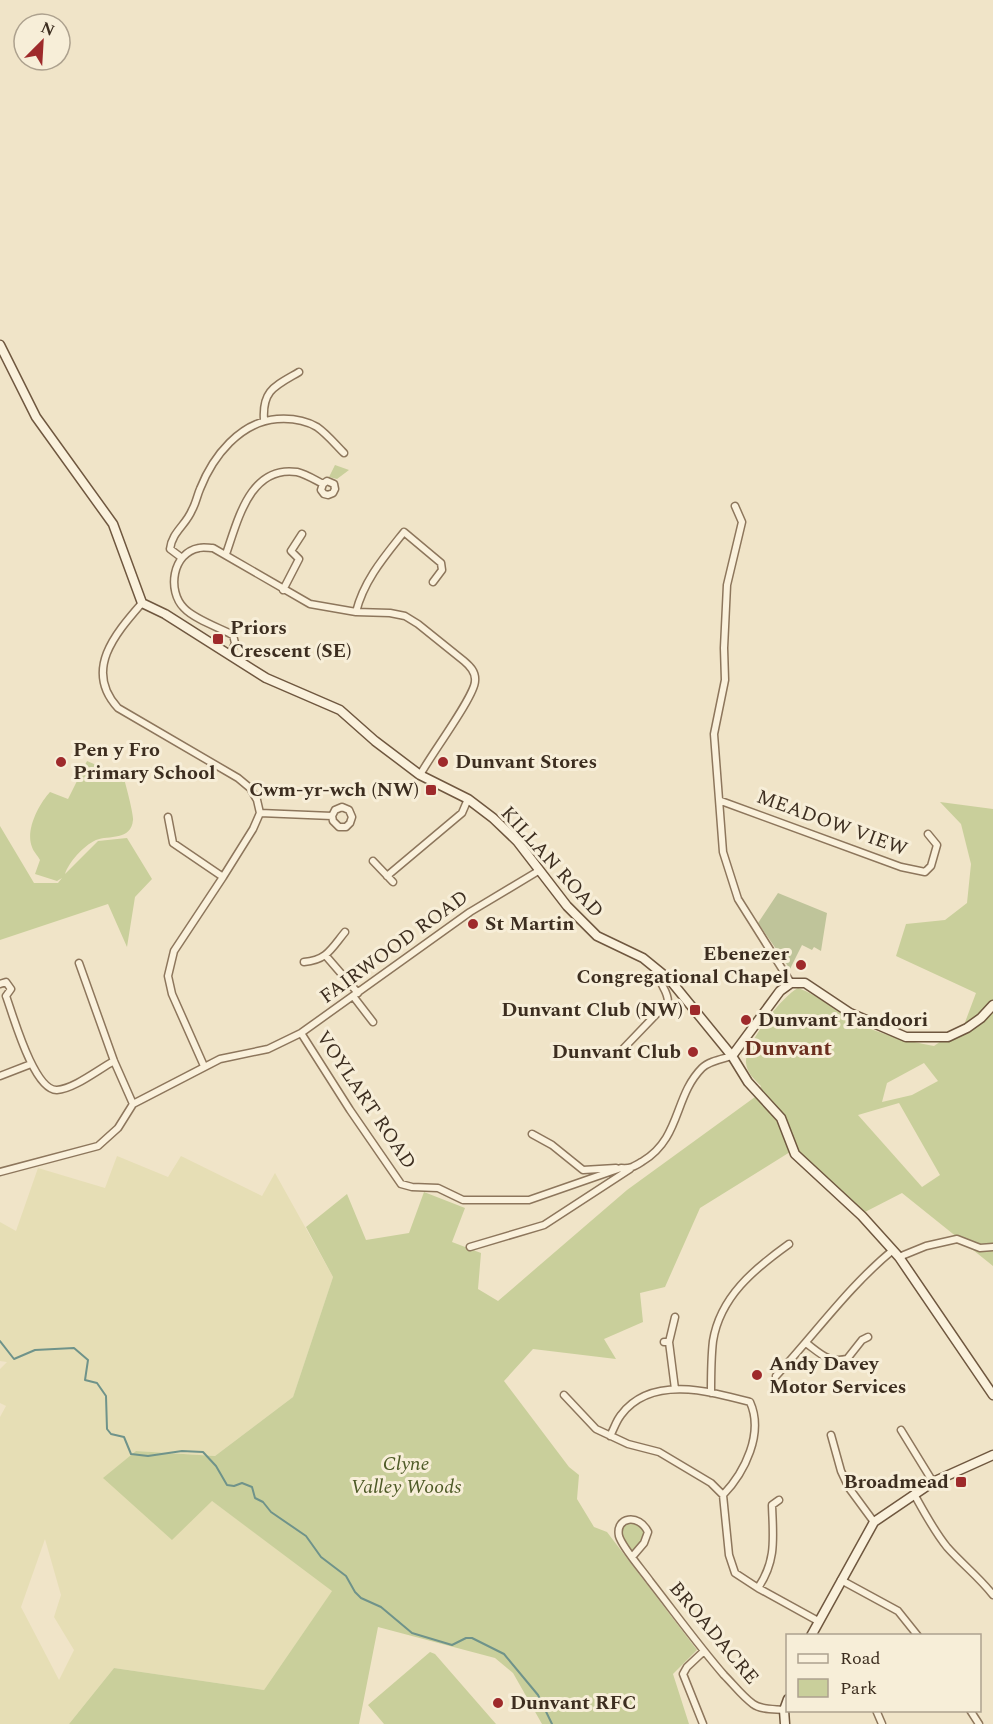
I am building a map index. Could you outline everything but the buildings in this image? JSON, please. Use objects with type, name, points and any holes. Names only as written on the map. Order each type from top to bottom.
[{"type":"street","points":[[0,345],[36,417],[113,524],[142,603],[119,629],[110,644],[104,663],[104,682],[108,698],[118,708],[244,783],[257,800],[260,813],[253,829],[174,951],[168,976],[172,994],[204,1066]]},
{"type":"street","points":[[264,420],[265,398],[272,389],[299,372]]},
{"type":"street","points":[[182,558],[170,549],[171,537],[189,517],[200,488],[218,456],[236,436],[248,428],[264,420],[297,419],[319,429],[344,453]]},
{"type":"street","points":[[226,554],[244,502],[267,476],[282,471],[300,472],[323,484]]},
{"type":"street","points":[[735,506],[742,522],[727,585],[725,680],[714,734],[721,801],[723,852],[738,899],[791,982]]},
{"type":"street","points":[[356,612],[360,597],[377,567],[404,532],[441,563],[442,570],[433,582]]},
{"type":"street","points":[[283,590],[299,559],[291,550],[302,534]]},
{"type":"street","points":[[230,656],[235,643],[233,635],[185,610],[173,590],[174,575],[182,558],[197,548],[213,548],[226,554],[310,604],[356,612],[390,613],[405,616],[418,624],[471,667],[476,677],[472,693],[420,775]]},
{"type":"street","name":"KILLAN ROAD","points":[[142,603],[165,614],[266,678],[340,710],[375,741],[420,775],[468,799],[493,818],[517,842],[567,906],[597,936],[643,958],[670,980],[732,1056],[748,1082],[781,1118],[795,1154],[862,1216],[896,1254]]},
{"type":"street","points":[[387,876],[462,813],[468,799]]},
{"type":"street","name":"MEADOW VIEW","points":[[721,801],[901,867],[925,872],[931,866],[937,845],[928,834]]},
{"type":"street","points":[[260,813],[333,816]]},
{"type":"street","points":[[168,817],[173,843],[223,877]]},
{"type":"street","points":[[373,861],[393,882]]},
{"type":"street","name":"FAIRWOOD ROAD","points":[[133,1104],[220,1059],[268,1049],[301,1033],[470,912],[540,870]]},
{"type":"street","points":[[304,962],[316,961],[326,956],[345,932]]},
{"type":"street","points":[[326,956],[373,1022]]},
{"type":"street","points":[[0,1172],[98,1146],[118,1128],[133,1104],[114,1061],[79,963]]},
{"type":"street","points":[[621,1051],[668,1002],[668,995],[658,980],[658,970]]},
{"type":"street","points":[[0,984],[6,982],[10,985],[11,989],[3,995],[31,1064],[45,1086],[54,1090],[66,1088],[114,1061]]},
{"type":"street","points":[[471,1247],[544,1225],[655,1154],[667,1139],[688,1088],[701,1069],[709,1063],[732,1056],[780,991],[791,982],[805,983],[850,1013],[906,1037],[948,1037],[967,1028],[993,1005]]},
{"type":"street","name":"VOYLART ROAD","points":[[301,1033],[401,1184],[412,1187],[438,1188],[463,1200],[529,1200],[621,1168],[630,1169]]},
{"type":"street","points":[[0,1076],[31,1064]]},
{"type":"street","points":[[532,1134],[552,1145],[583,1170],[621,1168]]},
{"type":"street","points":[[776,1376],[858,1281],[896,1254],[957,1239],[980,1248],[993,1246]]},
{"type":"street","points":[[711,1393],[713,1341],[719,1318],[733,1292],[753,1270],[789,1244]]},
{"type":"street","points":[[776,1253],[781,1259]]},
{"type":"street","points":[[896,1254],[993,1395]]},
{"type":"street","points":[[675,1317],[667,1342],[675,1389]]},
{"type":"street","points":[[806,1343],[835,1362],[847,1359],[865,1339],[855,1336]]},
{"type":"street","points":[[610,1436],[621,1415],[644,1395],[663,1389],[711,1393],[750,1402],[753,1409],[752,1449],[730,1488],[723,1495]]},
{"type":"street","points":[[564,1393],[596,1429],[628,1444],[659,1452],[711,1484],[723,1495],[729,1555],[735,1573],[818,1621]]},
{"type":"street","points":[[902,1430],[933,1482]]},
{"type":"street","points":[[831,1436],[841,1471],[849,1488],[874,1522]]},
{"type":"street","points":[[812,1634],[874,1522],[933,1482],[993,1455]]},
{"type":"street","points":[[914,1494],[946,1546],[978,1576],[993,1595]]},
{"type":"street","points":[[758,1587],[764,1580],[774,1550],[772,1505],[779,1500]]},
{"type":"street","name":"BROADACRE","points":[[632,1557],[644,1543],[648,1532],[645,1524],[630,1519],[625,1521],[619,1536],[632,1557],[704,1651],[745,1697],[756,1706],[784,1710]]},
{"type":"street","points":[[841,1580],[898,1611],[917,1634]]},
{"type":"street","points":[[703,1724],[683,1674],[704,1651]]},
{"type":"street","points":[[785,1724],[786,1704]]},
{"type":"shaded area","points":[[117,1156],[168,1177],[181,1156],[262,1196],[275,1173],[333,1277],[293,1397],[215,1456],[136,1451],[212,1501],[333,1590],[264,1690],[114,1668],[69,1724],[0,1724],[0,1417],[6,1406],[0,1403],[0,1369],[7,1362],[0,1361],[0,1222],[16,1231],[38,1168],[105,1188]],"holes":[[[45,1539],[61,1595],[54,1617],[74,1650],[59,1680],[21,1607]]]},
{"type":"green space","points":[[335,465],[349,470],[337,479],[329,477]]},
{"type":"green space","points":[[87,761],[124,779],[133,820],[131,827],[124,834],[96,840],[86,846],[73,860],[65,874],[98,841],[127,838],[152,879],[135,897],[127,947],[108,904],[0,940],[0,826],[34,883],[58,883],[62,878],[57,881],[35,874],[40,860],[33,849],[30,833],[38,810],[50,792],[68,799]]},
{"type":"green space","name":"Clyne Valley Woods","points":[[940,802],[993,809],[993,1266],[902,1193],[865,1212],[810,1161],[790,1152],[700,1208],[665,1287],[640,1293],[643,1322],[604,1339],[616,1359],[533,1349],[504,1381],[569,1467],[579,1475],[577,1499],[594,1527],[607,1532],[697,1650],[673,1674],[689,1724],[542,1724],[513,1673],[495,1658],[378,1627],[359,1724],[69,1724],[114,1668],[264,1690],[332,1591],[212,1501],[172,1540],[103,1478],[136,1451],[215,1456],[293,1397],[333,1277],[306,1227],[347,1194],[366,1240],[409,1233],[424,1192],[465,1208],[452,1242],[481,1253],[478,1289],[498,1301],[627,1190],[755,1097],[761,1086],[748,1070],[747,1055],[757,1033],[774,1010],[798,988],[863,1026],[913,1042],[934,1046],[964,1025],[976,993],[896,956],[906,924],[945,920],[967,903],[971,864],[961,824]],"holes":[[[924,1063],[938,1081],[912,1095],[882,1102],[887,1083]],[[899,1103],[940,1175],[922,1187],[858,1115]]]},
{"type":"green space","points":[[778,893],[827,913],[821,951],[802,945],[790,969],[758,923]]},
{"type":"green space","points":[[630,1519],[648,1532],[632,1557],[619,1536],[620,1529]]},
{"type":"green space","points":[[430,1652],[435,1654],[496,1724],[384,1724],[368,1705]]},
{"type":"waterway","points":[[0,1341],[14,1359],[35,1350],[74,1348],[88,1360],[85,1380],[97,1383],[106,1396],[107,1429],[111,1434],[124,1437],[131,1454],[148,1456],[182,1451],[203,1452],[216,1466],[227,1485],[234,1486],[242,1483],[252,1487],[255,1498],[306,1536],[321,1557],[346,1576],[361,1598],[381,1607],[412,1633],[452,1645],[466,1638],[472,1638],[504,1654],[538,1695],[552,1724]]},
{"type":"place","name":"Priors Crescent (SE)","points":[[218,639]]},
{"type":"place","name":"Pen y Fro Primary School","points":[[61,762]]},
{"type":"place","name":"Dunvant Stores","points":[[443,762]]},
{"type":"place","name":"Cwm-yr-wch (NW)","points":[[431,790]]},
{"type":"place","name":"St Martin","points":[[473,924]]},
{"type":"place","name":"Ebenezer Congregational Chapel","points":[[801,965]]},
{"type":"place","name":"Dunvant Club (NW)","points":[[695,1010]]},
{"type":"place","name":"Dunvant Tandoori","points":[[746,1020]]},
{"type":"place","name":"Dunvant Club","points":[[693,1052]]},
{"type":"place","name":"Andy Davey Motor Services","points":[[757,1375]]},
{"type":"place","name":"Broadmead","points":[[961,1482]]},
{"type":"place","name":"Dunvant RFC","points":[[498,1703]]},
{"type":"district","name":"Dunvant","points":[[788,1048]]}]
